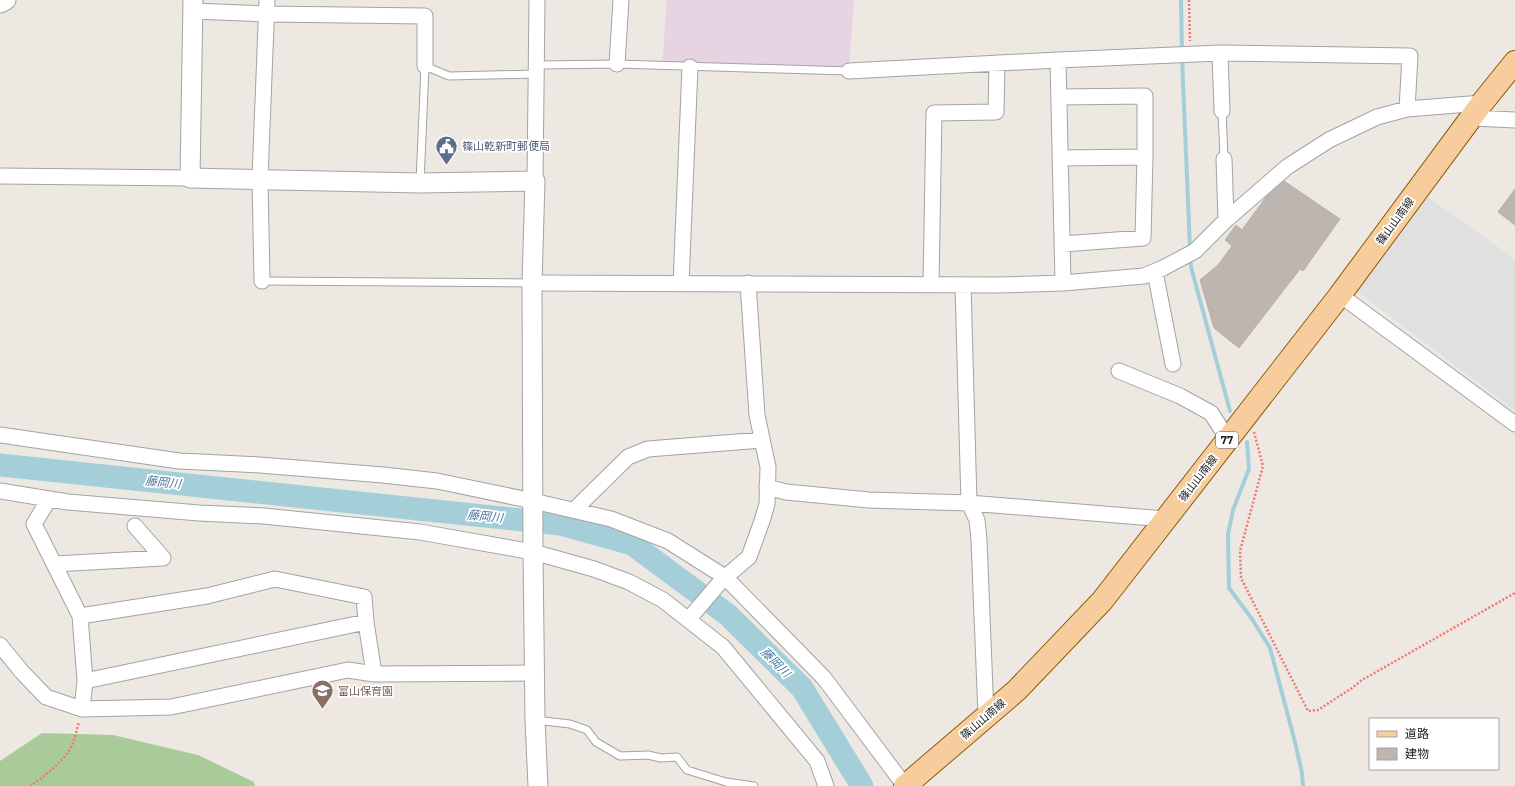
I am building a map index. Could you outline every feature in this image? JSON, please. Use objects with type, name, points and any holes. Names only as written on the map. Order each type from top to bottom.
[{"type":"main road","name":"篠山山南線","points":[[905,786],[1017,690],[1102,601],[1340,295],[1476,110],[1515,62]]},
{"type":"street","points":[[0,3],[6,0]]},
{"type":"street","points":[[537,0],[537,69],[532,283],[535,720],[538,786]]},
{"type":"street","points":[[617,64],[621,0]]},
{"type":"street","points":[[190,178],[193,6],[267,7],[425,16],[424,66]]},
{"type":"street","points":[[262,281],[260,178],[267,7]]},
{"type":"street","points":[[1220,53],[1222,111]]},
{"type":"street","points":[[849,71],[1220,53],[1410,56],[1406,109]]},
{"type":"street","points":[[1058,60],[1063,283]]},
{"type":"street","points":[[931,285],[934,113],[996,112],[997,63]]},
{"type":"street","points":[[681,284],[690,66]]},
{"type":"street","points":[[1059,97],[1145,96],[1143,238],[1062,244]]},
{"type":"street","points":[[532,283],[998,285],[1063,283],[1144,276],[1189,255],[1226,220],[1287,167],[1310,151],[1329,140],[1377,117],[1406,109],[1476,110],[1515,120]]},
{"type":"street","points":[[1061,158],[1145,157]]},
{"type":"street","points":[[1224,159],[1226,220]]},
{"type":"street","points":[[0,176],[260,178],[420,182],[535,181]]},
{"type":"street","points":[[1155,272],[1173,364]]},
{"type":"street","points":[[690,617],[724,578],[749,557],[767,504],[768,467],[757,415],[748,283]]},
{"type":"street","points":[[963,284],[969,503],[977,520],[979,540],[986,716]]},
{"type":"street","points":[[1340,295],[1515,424]]},
{"type":"street","points":[[1119,371],[1180,396],[1211,413],[1228,438]]},
{"type":"street","points":[[0,435],[179,461],[260,465],[429,480],[533,503],[574,510],[611,520],[668,541],[724,578],[824,678],[905,786]]},
{"type":"street","points":[[574,510],[628,457],[648,449],[762,440]]},
{"type":"street","points":[[767,488],[786,492],[869,500],[969,503],[1165,519]]},
{"type":"street","points":[[0,491],[68,502],[199,514],[264,516],[420,532],[533,548],[594,569],[629,582],[663,600],[690,617],[723,647],[817,761],[826,786]]},
{"type":"street","points":[[49,499],[34,524],[80,616],[85,681],[82,710]]},
{"type":"street","points":[[54,564],[163,558],[135,526]]},
{"type":"street","points":[[80,616],[207,596],[275,579],[364,597],[366,622],[374,674]]},
{"type":"street","points":[[85,681],[366,622]]},
{"type":"street","points":[[0,645],[46,697],[82,710],[172,707],[348,670],[374,674],[535,673]]},
{"type":"lane","points":[[420,182],[424,66],[449,76],[617,64],[849,71]]},
{"type":"lane","points":[[1222,111],[1224,159]]},
{"type":"lane","points":[[262,281],[532,283]]},
{"type":"lane","points":[[535,720],[570,724],[587,730],[596,742],[620,756],[648,755],[662,758],[677,757],[687,770],[726,782],[754,786]]},
{"type":"path","points":[[1182,55],[1190,0]]},
{"type":"path","points":[[1248,412],[1263,466],[1240,551],[1241,578],[1308,711],[1318,710],[1362,680],[1515,593]]},
{"type":"path","points":[[30,786],[43,777],[68,752],[77,734],[82,710]]},
{"type":"shaded area","points":[[667,0],[854,0],[849,69],[662,66]]},
{"type":"shaded area","points":[[1422,193],[1515,259],[1515,411],[1353,288]]},
{"type":"green space","points":[[42,733],[113,735],[198,755],[254,782],[255,786],[0,786],[0,761]]},
{"type":"building","points":[[1284,181],[1340,219],[1303,271],[1300,269],[1239,348],[1214,328],[1200,280],[1218,265],[1232,246],[1225,240],[1236,225],[1242,230],[1266,197]]},
{"type":"building","points":[[1515,189],[1515,225],[1498,212]]},
{"type":"waterway","points":[[1181,0],[1182,52]]},
{"type":"waterway","points":[[1182,58],[1190,249]]},
{"type":"waterway","points":[[1190,256],[1191,267],[1230,411]]},
{"type":"waterway","points":[[1247,442],[1249,469],[1233,510],[1228,534],[1229,588],[1252,619],[1270,648],[1295,742],[1302,773],[1303,786]]},
{"type":"waterway","name":"藤岡川","points":[[0,465],[560,524],[632,544],[728,615],[802,688],[862,786]]},
{"type":"place","name":"篠山乾新町郵便局","points":[[446,166]]},
{"type":"place","name":"富山保育園","points":[[323,710]]}]
